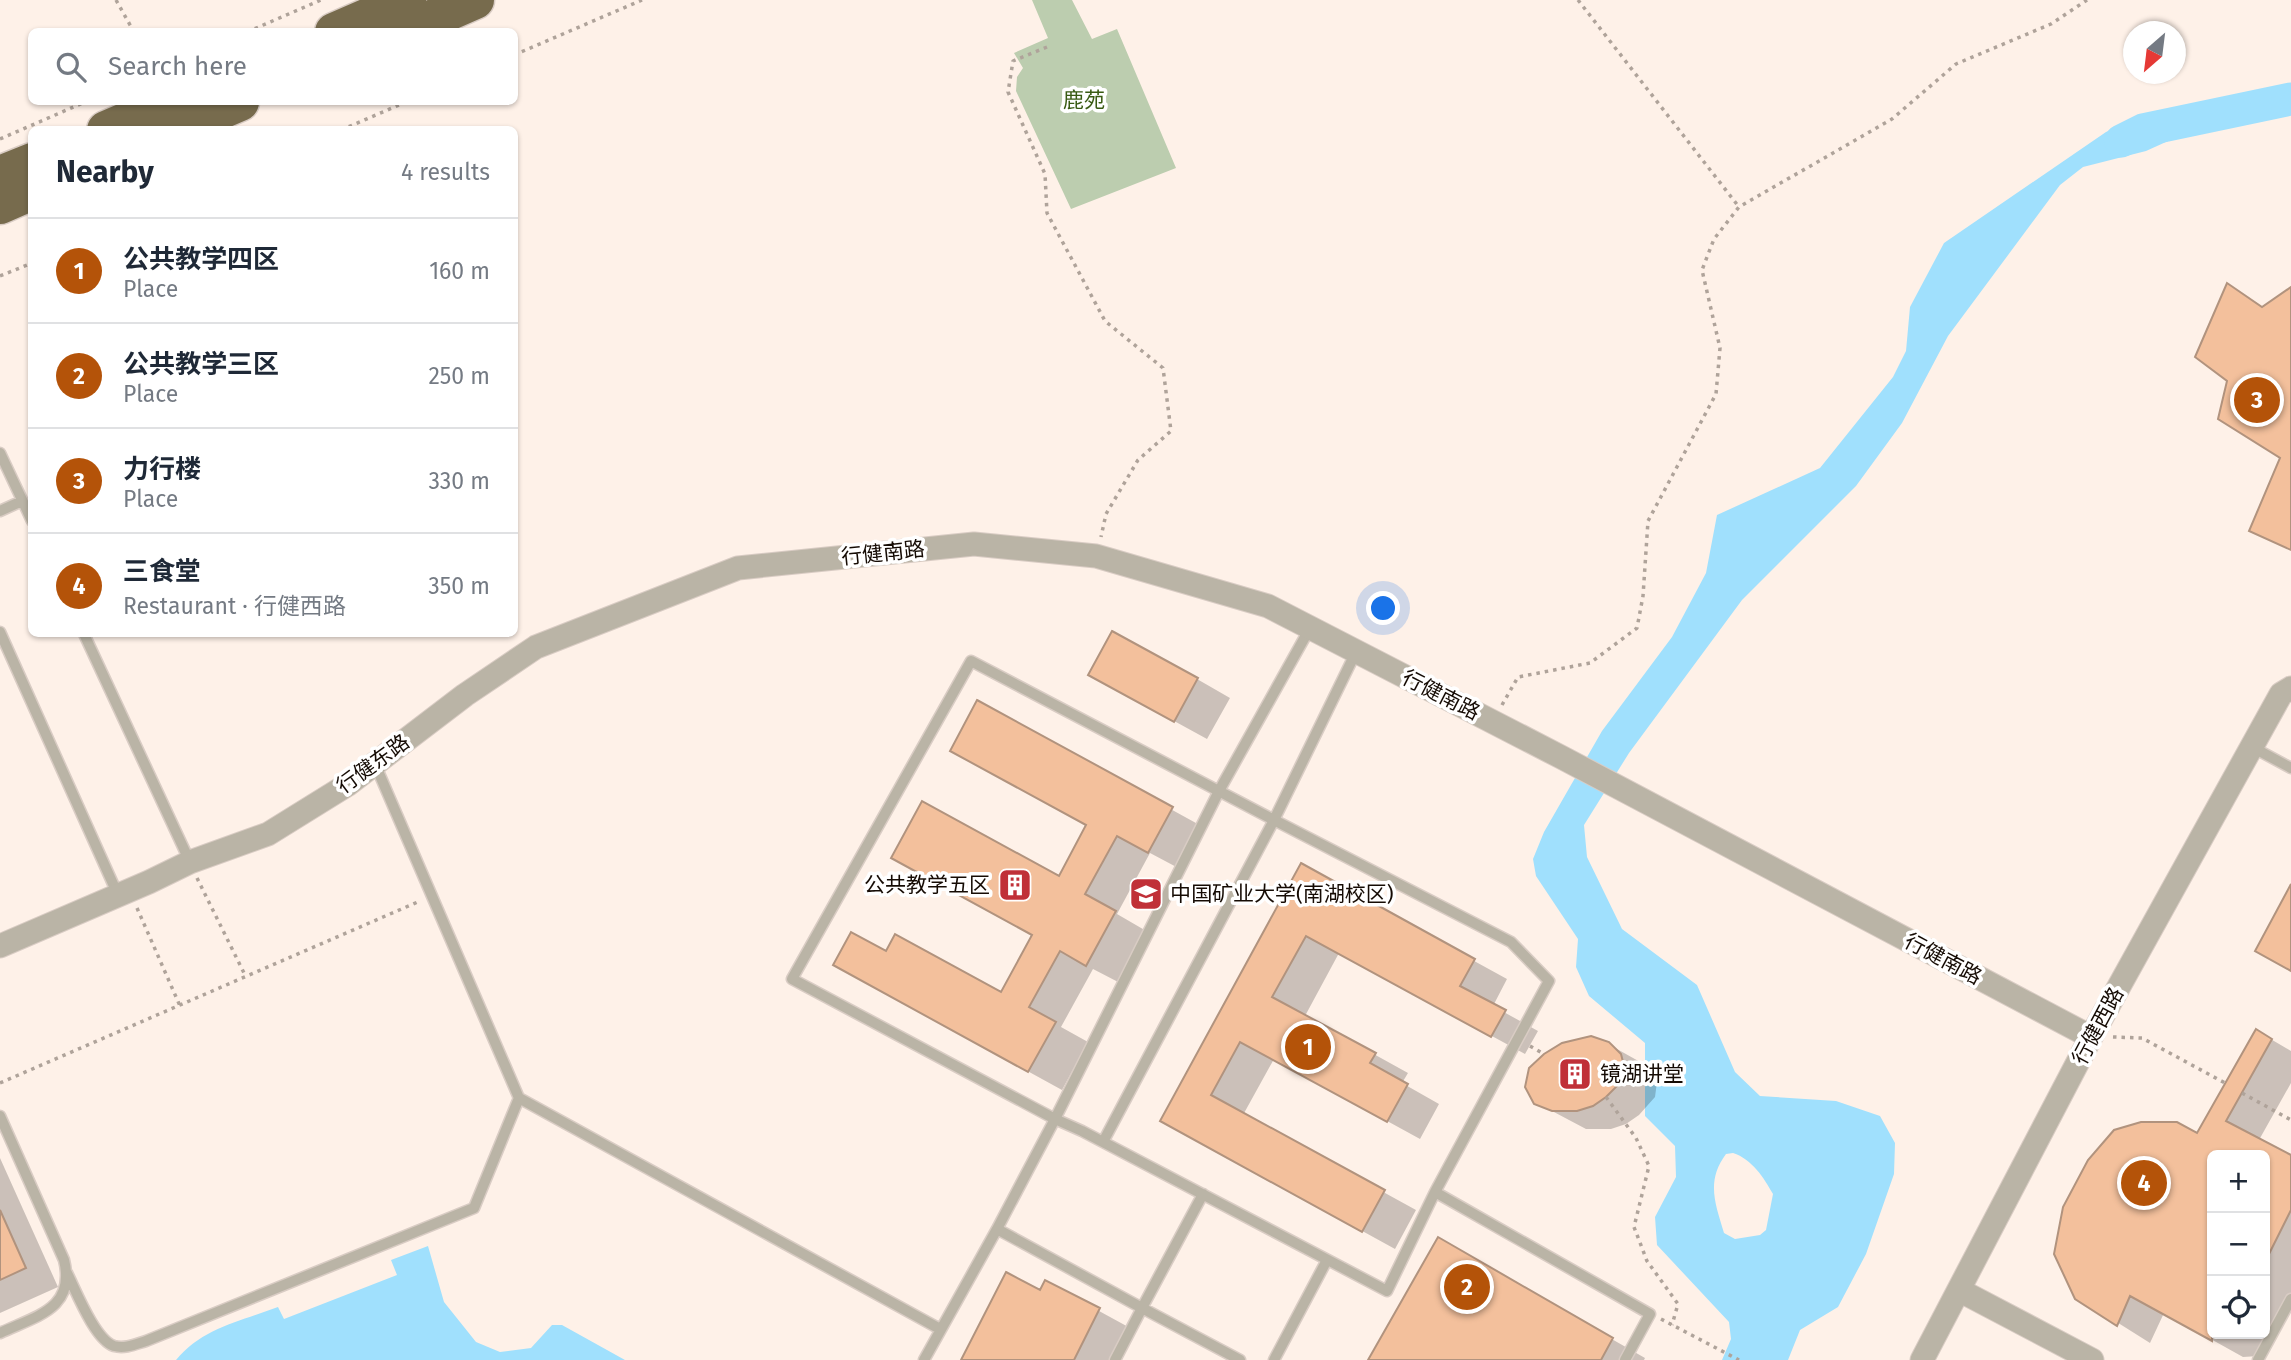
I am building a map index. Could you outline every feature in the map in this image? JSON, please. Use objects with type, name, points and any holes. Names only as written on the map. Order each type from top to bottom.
[{"type":"highway","points":[[343,28],[407,0]]},
{"type":"highway","points":[[411,28],[475,0]]},
{"type":"highway","points":[[115,126],[165,105]]},
{"type":"highway","points":[[184,126],[233,105]]},
{"type":"highway","points":[[0,175],[28,164]]},
{"type":"highway","points":[[0,205],[28,193]]},
{"type":"street","name":"行健南路","points":[[738,568],[974,544],[1096,556],[1268,606],[1561,757],[2091,1037]]},
{"type":"street","name":"行健东路","points":[[0,946],[190,862],[268,834],[347,785],[465,695],[536,647],[738,568]]},
{"type":"street","name":"行健西路","points":[[1922,1360],[2091,1037],[2252,747],[2286,691]]},
{"type":"street","points":[[1959,1290],[2092,1360]]},
{"type":"lane","points":[[0,453],[28,513]]},
{"type":"lane","points":[[0,511],[22,502]]},
{"type":"lane","points":[[924,1360],[1055,1119],[1219,792],[1310,628]]},
{"type":"lane","points":[[0,632],[124,893]]},
{"type":"lane","points":[[85,637],[190,862]]},
{"type":"lane","points":[[1103,1142],[1274,820],[1356,652]]},
{"type":"lane","points":[[971,661],[1274,820],[1511,942],[1549,981],[1435,1192],[1387,1291],[792,979],[971,661]]},
{"type":"lane","points":[[2252,747],[2291,768]]},
{"type":"lane","points":[[375,764],[519,1098],[940,1329]]},
{"type":"lane","points":[[0,1116],[64,1260],[67,1273],[98,1333],[113,1346],[129,1347],[474,1208],[519,1098]]},
{"type":"lane","points":[[1435,1192],[1650,1314],[1625,1360]]},
{"type":"lane","points":[[1115,1360],[1203,1195]]},
{"type":"lane","points":[[997,1229],[1240,1360]]},
{"type":"lane","points":[[1274,1360],[1327,1260]]},
{"type":"lane","points":[[0,1333],[50,1310],[60,1300],[66,1287],[67,1273]]},
{"type":"lane","points":[[2258,1360],[2291,1298]]},
{"type":"path","points":[[116,0],[132,28]]},
{"type":"path","points":[[256,28],[321,0]]},
{"type":"path","points":[[518,53],[642,0]]},
{"type":"path","points":[[1578,0],[1739,208]]},
{"type":"path","points":[[1502,706],[1518,677],[1590,663],[1637,628],[1643,596],[1648,521],[1716,394],[1720,348],[1702,270],[1714,239],[1739,208],[1892,119],[1956,64],[2051,24],[2087,0]]},
{"type":"path","points":[[1047,47],[1013,61],[1008,92],[1045,174],[1047,213],[1105,321],[1163,368],[1171,431],[1138,460],[1106,514],[1096,556]]},
{"type":"path","points":[[30,126],[78,105]]},
{"type":"path","points":[[350,126],[400,105]]},
{"type":"path","points":[[0,139],[28,127]]},
{"type":"path","points":[[0,276],[28,265]]},
{"type":"path","points":[[190,862],[246,977]]},
{"type":"path","points":[[124,893],[180,1006]]},
{"type":"path","points":[[0,1083],[432,896]]},
{"type":"path","points":[[2091,1037],[2142,1038],[2225,1083]]},
{"type":"path","points":[[2242,1093],[2291,1120]]},
{"type":"path","points":[[1606,1097],[1636,1138],[1649,1166],[1634,1227],[1647,1261],[1678,1304],[1672,1325]]},
{"type":"path","points":[[1650,1314],[1738,1359]]},
{"type":"green space","name":"鹿苑","points":[[1032,0],[1072,0],[1092,39],[1117,29],[1176,168],[1071,209],[1016,91],[1017,77],[1023,68],[1014,53],[1048,38]]},
{"type":"water","points":[[2149,113],[2177,137],[2146,151],[2083,167],[2060,185],[1948,336],[1902,423],[1856,486],[1742,600],[1629,753],[1584,825],[1587,857],[1622,929],[1697,985],[1735,1072],[1760,1096],[1836,1101],[1880,1116],[1895,1143],[1894,1174],[1866,1254],[1838,1307],[1800,1330],[1788,1360],[1722,1360],[1731,1339],[1729,1322],[1657,1245],[1655,1217],[1676,1177],[1675,1146],[1645,1116],[1645,1043],[1589,996],[1576,967],[1578,939],[1536,876],[1533,859],[1544,832],[1602,731],[1672,637],[1706,573],[1717,515],[1820,468],[1893,377],[1906,351],[1910,307],[1944,243],[2106,132]],"holes":[[[1726,1154],[1740,1156],[1757,1170],[1773,1194],[1766,1230],[1760,1235],[1735,1239],[1724,1233],[1715,1202],[1714,1183]]]},
{"type":"water","points":[[428,1246],[444,1302],[476,1342],[500,1352],[531,1348],[552,1325],[562,1325],[625,1360],[176,1360],[198,1340],[236,1321],[278,1307],[284,1319],[397,1275],[391,1260]]},
{"type":"building","points":[[2227,283],[2262,307],[2291,287],[2291,550],[2249,531],[2280,458],[2218,419],[2227,381],[2195,357]]},
{"type":"building","points":[[1112,631],[1198,678],[1174,722],[1088,675]]},
{"type":"building","name":"公共教学五区","points":[[977,700],[1173,807],[1148,853],[1117,836],[1085,894],[1116,911],[1086,966],[1060,951],[1029,1007],[1056,1022],[1028,1072],[833,965],[851,932],[886,951],[895,934],[1001,992],[1032,935],[891,858],[922,801],[1059,876],[1086,825],[950,751]]},
{"type":"building","points":[[1301,863],[1475,959],[1460,986],[1506,1010],[1491,1037],[1306,936],[1272,997],[1376,1053],[1370,1063],[1408,1084],[1387,1122],[1240,1042],[1211,1095],[1385,1190],[1362,1232],[1160,1121]]},
{"type":"building","points":[[2291,884],[2291,971],[2255,951]]},
{"type":"building","points":[[2256,1029],[2272,1039],[2226,1121],[2291,1155],[2291,1210],[2270,1252],[2270,1150],[2207,1150],[2207,1338],[2130,1296],[2117,1326],[2075,1299],[2054,1254],[2063,1207],[2088,1160],[2114,1130],[2141,1122],[2177,1122],[2197,1133]]},
{"type":"building","name":"镜湖讲堂","points":[[1591,1036],[1609,1042],[1621,1054],[1625,1070],[1618,1085],[1593,1106],[1577,1111],[1552,1111],[1534,1104],[1525,1087],[1529,1068],[1544,1054],[1562,1043]]},
{"type":"building","points":[[0,1210],[26,1268],[0,1280]]},
{"type":"building","points":[[1438,1237],[1613,1338],[1601,1360],[1368,1360]]},
{"type":"building","points":[[1006,1272],[1040,1290],[1045,1280],[1100,1308],[1074,1360],[961,1360]]},
{"type":"waterway","points":[[2121,141],[2143,130],[2291,99]]},
{"type":"place","name":"力行楼","points":[[2257,400]]},
{"type":"place","name":"公共教学五区","points":[[1015,885]]},
{"type":"place","name":"中国矿业大学(南湖校区)","points":[[1146,894]]},
{"type":"place","name":"公共教学四区","points":[[1308,1047]]},
{"type":"place","name":"镜湖讲堂","points":[[1575,1074]]},
{"type":"place","name":"三食堂","points":[[2144,1183]]},
{"type":"place","name":"公共教学三区","points":[[1467,1287]]}]
